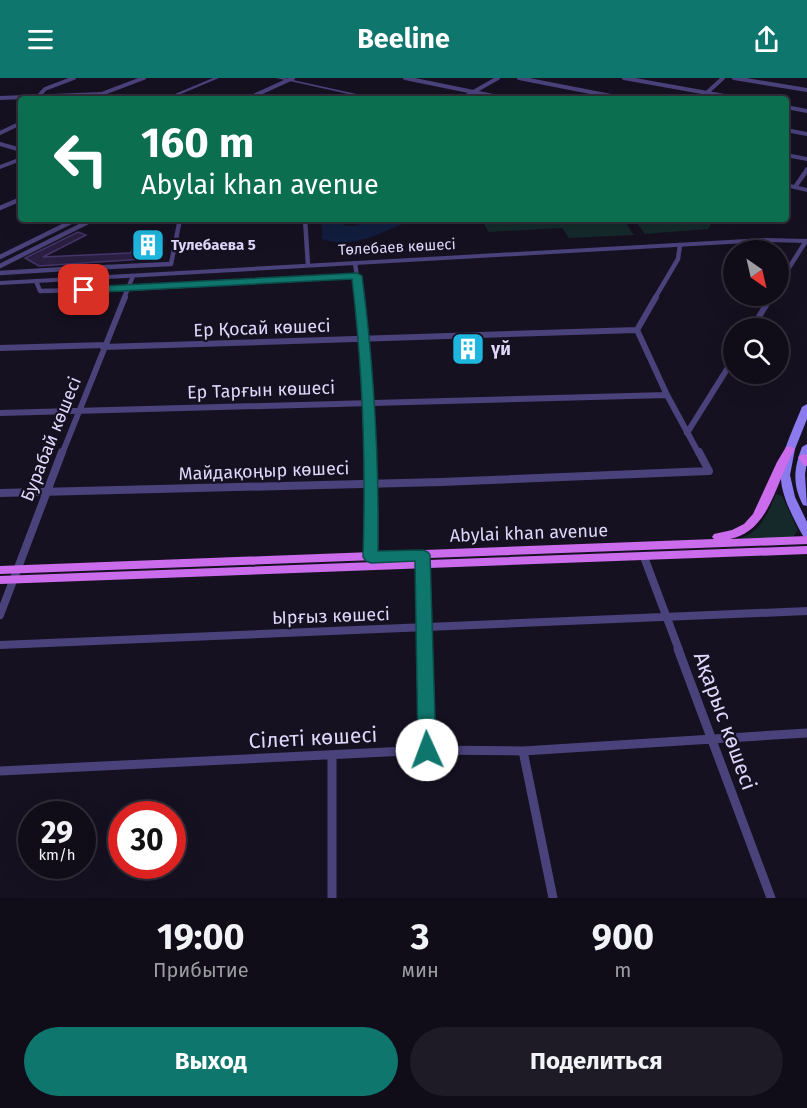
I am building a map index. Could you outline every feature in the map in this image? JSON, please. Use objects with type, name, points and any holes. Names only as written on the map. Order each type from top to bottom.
[{"type":"main road","points":[[807,407],[790,449],[784,475],[787,488],[807,533]]},
{"type":"main road","points":[[642,552],[680,540],[728,537],[740,533],[756,518],[782,460],[790,449]]},
{"type":"main road","points":[[806,456],[798,472],[799,485],[807,502]]},
{"type":"main road","name":"Abylai khan avenue","points":[[642,552],[807,540]]},
{"type":"main road","name":"Abylai khan avenue","points":[[0,570],[9,576],[642,552],[807,550]]},
{"type":"main road","name":"Abylai khan avenue","points":[[9,576],[371,557],[422,560]]},
{"type":"street","points":[[38,96],[45,89],[74,78]]},
{"type":"street","points":[[103,96],[144,78]]},
{"type":"street","points":[[172,96],[217,78]]},
{"type":"street","points":[[278,78],[364,96]]},
{"type":"street","points":[[405,78],[493,96]]},
{"type":"street","points":[[466,96],[498,78]]},
{"type":"street","points":[[519,78],[611,96]]},
{"type":"street","points":[[624,78],[724,96]]},
{"type":"street","points":[[703,96],[723,78]]},
{"type":"street","points":[[734,78],[807,90]]},
{"type":"street","points":[[254,96],[291,79]]},
{"type":"street","points":[[0,98],[18,98]]},
{"type":"street","points":[[789,108],[807,111]]},
{"type":"street","points":[[0,133],[18,124]]},
{"type":"street","points":[[789,131],[807,134]]},
{"type":"street","points":[[0,144],[18,149]]},
{"type":"street","points":[[789,156],[807,159]]},
{"type":"street","points":[[0,167],[18,160]]},
{"type":"street","points":[[795,187],[807,169]]},
{"type":"street","points":[[789,186],[807,190]]},
{"type":"street","points":[[0,208],[18,200]]},
{"type":"street","points":[[0,257],[71,222]]},
{"type":"street","points":[[0,266],[88,222]]},
{"type":"street","points":[[0,273],[171,264],[179,222]]},
{"type":"street","points":[[305,222],[308,265]]},
{"type":"street","points":[[789,268],[806,241]]},
{"type":"street","name":"Төлебаев көшесі","points":[[0,283],[680,245],[806,241]]},
{"type":"street","points":[[680,245],[678,259],[637,330],[687,433]]},
{"type":"street","points":[[356,263],[365,339],[372,483],[371,557]]},
{"type":"street","name":"Бурабай көшесі","points":[[0,615],[9,576],[46,492],[128,289],[128,266]]},
{"type":"street","points":[[59,280],[64,269]]},
{"type":"street","points":[[36,281],[40,291],[128,289],[357,276]]},
{"type":"street","name":"Ер Қосай көшесі","points":[[0,348],[637,330]]},
{"type":"street","points":[[687,433],[723,376]]},
{"type":"street","name":"Ер Тарғын көшесі","points":[[0,413],[667,395]]},
{"type":"street","name":"Майдақоңыр көшесі","points":[[0,493],[441,482],[709,471],[687,433]]},
{"type":"street","name":"Ақарыс көшесі","points":[[642,552],[771,898]]},
{"type":"street","points":[[422,560],[427,750]]},
{"type":"street","name":"Ырғыз көшесі","points":[[0,645],[807,611]]},
{"type":"street","name":"Сілеті көшесі","points":[[0,771],[427,750],[523,751],[807,733]]},
{"type":"street","points":[[523,751],[554,898]]},
{"type":"street","points":[[332,755],[332,898]]},
{"type":"green space","points":[[483,222],[625,222],[634,235],[569,238],[562,228],[488,232]]},
{"type":"green space","points":[[636,222],[712,222],[708,229],[645,234]]},
{"type":"green space","points":[[776,494],[782,496],[798,530],[793,537],[738,539],[758,527]]},
{"type":"water","points":[[320,222],[343,222],[343,225],[354,226],[366,222],[406,222],[369,238],[345,242],[322,239]]},
{"type":"building","name":"Тулебаева 5","points":[[78,232],[86,235],[43,257],[130,253],[133,241],[164,239],[163,250],[156,252],[154,256],[146,256],[144,259],[39,266],[25,258]]},
{"type":"place","name":"Тулебаева 5","points":[[148,245]]},
{"type":"place","name":"үй","points":[[468,349]]},
{"type":"route","points":[[84,290],[357,276],[365,339],[372,483],[371,557],[423,555],[427,750]]}]
